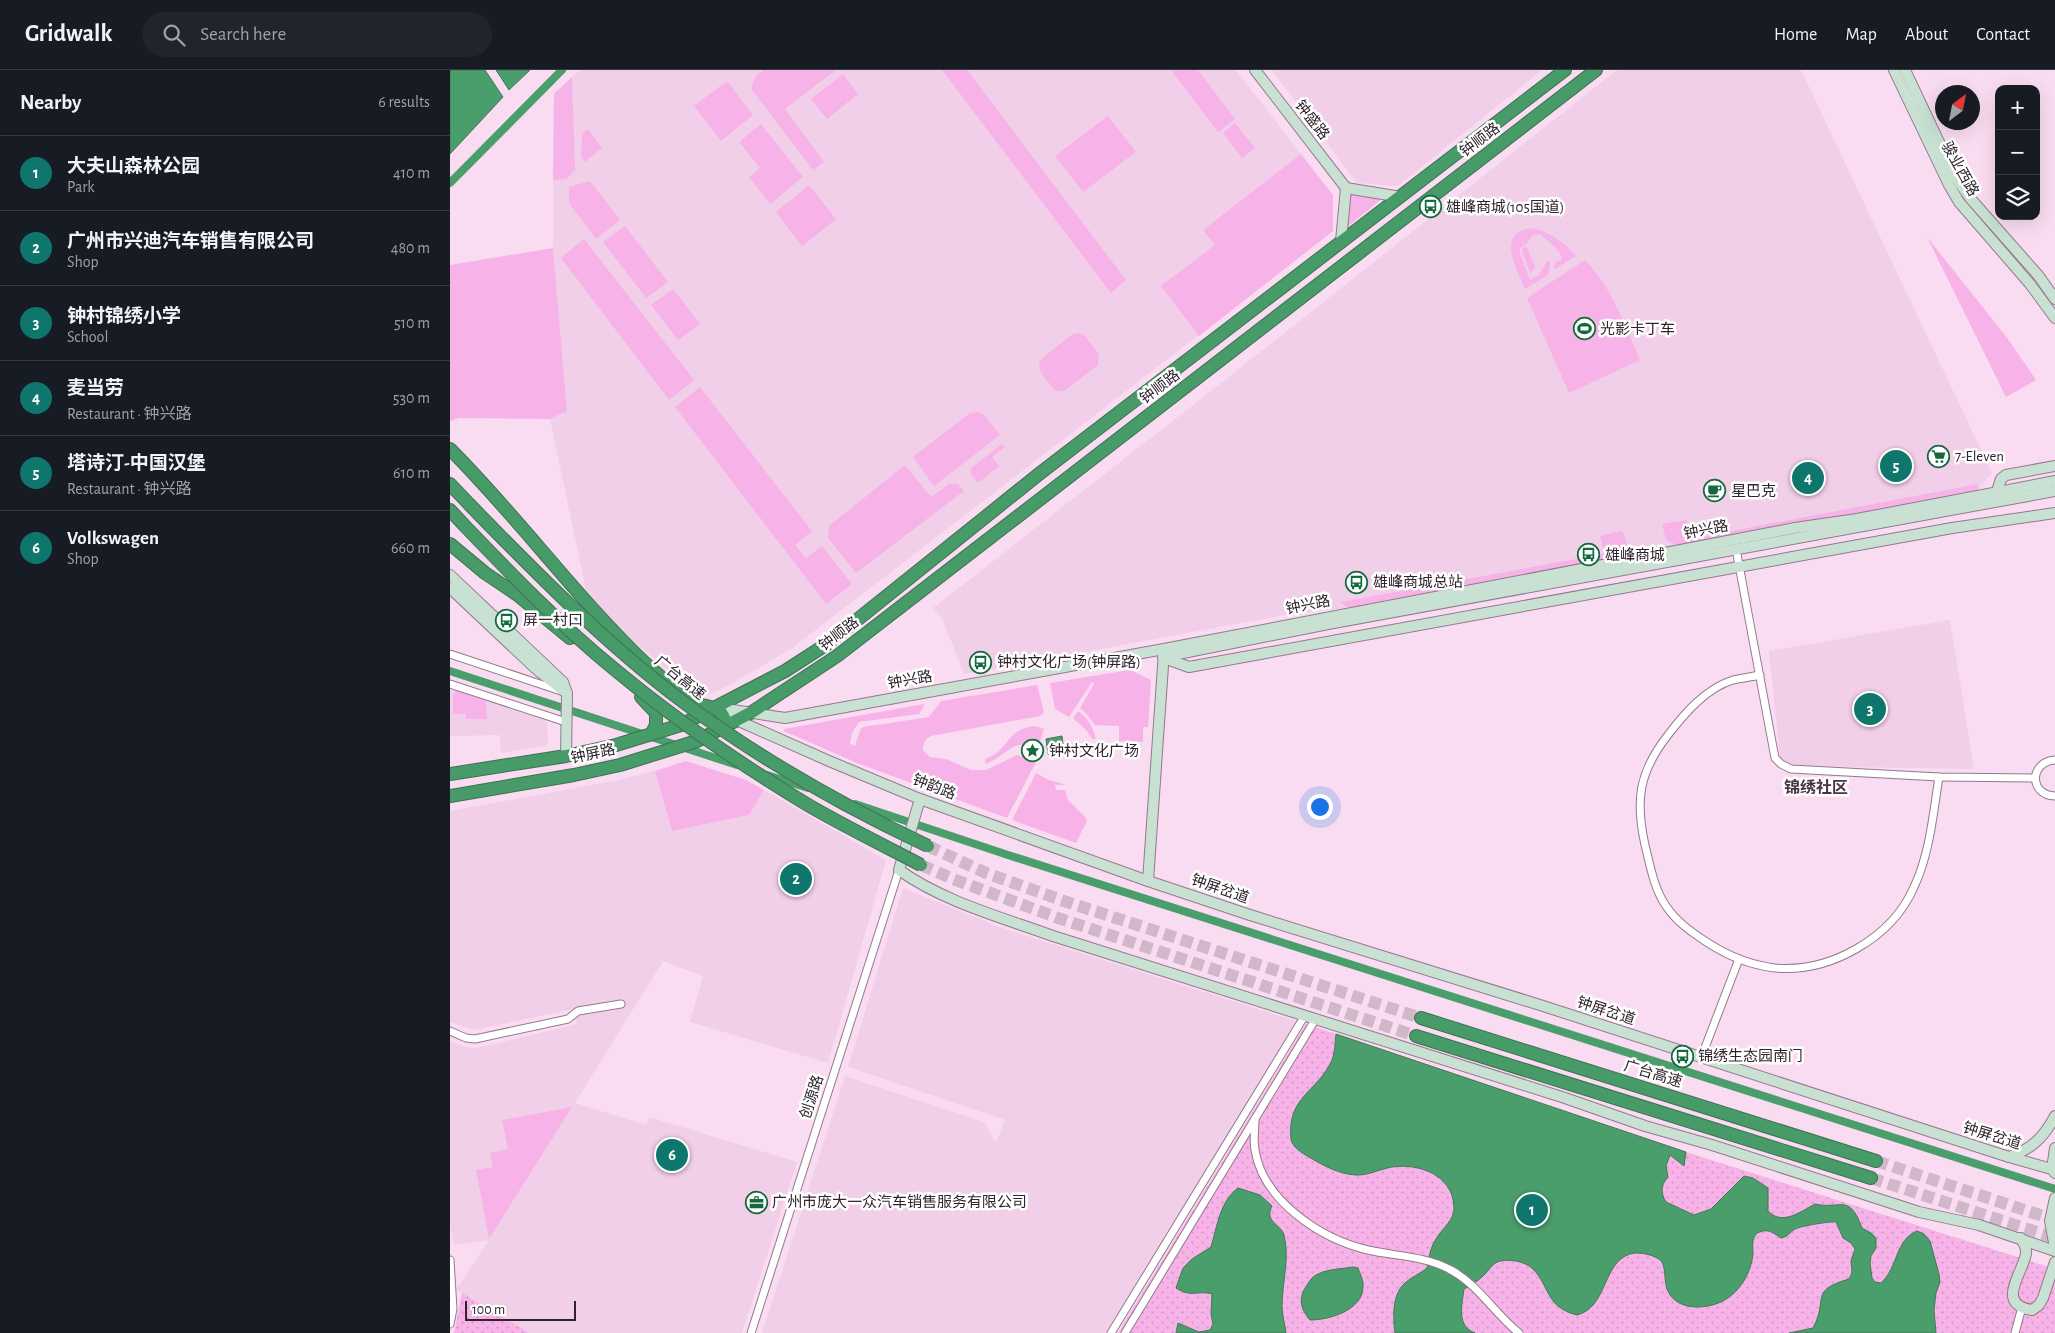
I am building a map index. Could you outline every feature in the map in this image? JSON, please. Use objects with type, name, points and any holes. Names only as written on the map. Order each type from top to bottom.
[{"type":"highway","name":"钟顺路","points":[[714,707],[785,672],[827,644],[958,537],[1564,70]]},
{"type":"highway","name":"钟顺路","points":[[737,720],[836,656],[1596,70]]},
{"type":"highway","points":[[450,448],[574,589],[635,653],[693,702],[714,707],[724,716],[722,728]]},
{"type":"highway","name":"广台高速","points":[[450,484],[538,575],[604,636],[686,704],[728,734],[792,775],[893,830],[928,846]]},
{"type":"highway","points":[[450,510],[561,623],[612,668],[666,710],[715,745],[808,805],[921,865]]},
{"type":"highway","points":[[958,537],[970,554]]},
{"type":"highway","points":[[450,544],[485,573],[519,596],[647,701],[656,713],[656,726],[652,733]]},
{"type":"highway","name":"钟屏路","points":[[450,774],[566,756],[616,745],[680,725],[714,707]]},
{"type":"highway","name":"钟屏路","points":[[450,796],[574,775],[620,765],[697,741],[737,720]]},
{"type":"highway","name":"广台高速","points":[[1421,1018],[1876,1161]]},
{"type":"highway","points":[[1416,1036],[1871,1178]]},
{"type":"main road","name":"钟盛路","points":[[1255,70],[1346,188]]},
{"type":"main road","name":"骏业西路","points":[[1894,70],[1944,177],[1959,202],[2030,284],[2055,318]]},
{"type":"main road","name":"骏业西路","points":[[1905,70],[1956,178],[1970,198],[2038,275],[2055,299]]},
{"type":"main road","points":[[1341,241],[1346,188],[1401,197]]},
{"type":"main road","points":[[1996,491],[2001,479],[2006,475],[2055,466]]},
{"type":"main road","name":"钟兴路","points":[[1164,653],[1336,615],[2055,481]]},
{"type":"main road","name":"钟兴路","points":[[714,707],[785,718],[1328,624],[2055,491]]},
{"type":"main road","points":[[1947,510],[1952,528]]},
{"type":"main road","points":[[1148,881],[1164,653],[1189,667],[1952,528],[2055,513]]},
{"type":"main road","points":[[450,575],[563,682],[567,693],[566,756]]},
{"type":"main road","points":[[450,588],[535,668],[567,693]]},
{"type":"main road","name":"钟韵路","points":[[714,707],[737,720],[919,804],[1148,881]]},
{"type":"main road","points":[[919,804],[899,870],[927,887],[973,907],[1053,936],[1920,1212],[1978,1225],[2055,1249],[2050,1221],[2054,1202]]},
{"type":"main road","name":"钟屏岔道","points":[[1148,881],[2054,1171]]},
{"type":"main road","points":[[2009,1157],[2029,1149],[2038,1141],[2047,1131],[2055,1116]]},
{"type":"main road","points":[[2054,1171],[2055,1148]]},
{"type":"main road","points":[[2021,1238],[2026,1248],[2026,1253],[2021,1272],[2013,1284],[2012,1290],[2014,1299],[2022,1307],[2032,1310],[2039,1306],[2055,1262]]},
{"type":"street","points":[[1736,549],[1775,758],[1781,764],[1791,769],[1939,777],[2035,778]]},
{"type":"street","points":[[450,654],[567,693]]},
{"type":"street","points":[[1760,676],[1732,681],[1710,693],[1693,706],[1681,718],[1653,756],[1641,786],[1641,818],[1648,859],[1658,890],[1665,905],[1676,918],[1714,947],[1739,959],[1776,968],[1813,965],[1857,949],[1881,931],[1906,904],[1920,874],[1928,844],[1939,777]]},
{"type":"street","points":[[450,684],[566,718]]},
{"type":"street","points":[[2055,760],[2043,763],[2036,772],[2035,778],[2039,790],[2044,794],[2055,796]]},
{"type":"street","name":"创源路","points":[[751,1333],[899,870]]},
{"type":"street","points":[[1701,1058],[1739,959]]},
{"type":"street","points":[[450,1031],[466,1038],[474,1039],[568,1019],[578,1011],[621,1004]]},
{"type":"street","points":[[1111,1333],[1304,1017]]},
{"type":"street","points":[[1126,1333],[1315,1020]]},
{"type":"street","points":[[1255,1119],[1255,1150],[1259,1164],[1276,1194],[1299,1217],[1327,1236],[1345,1244],[1371,1251],[1424,1260],[1449,1268],[1468,1282],[1506,1323],[1519,1333]]},
{"type":"street","points":[[450,1260],[453,1309],[450,1324]]},
{"type":"street","points":[[2015,1333],[2022,1307]]},
{"type":"shaded area","points":[[450,70],[485,70],[503,97],[450,154]]},
{"type":"shaded area","points":[[496,70],[530,70],[509,90]]},
{"type":"shaded area","points":[[579,70],[1236,70],[1301,154],[1204,230],[1252,294],[791,649],[726,687],[700,698],[622,631],[586,590],[550,419],[567,411],[553,248],[554,94]]},
{"type":"shaded area","points":[[763,70],[836,70],[785,109],[824,162],[813,170],[752,90],[754,79]]},
{"type":"shaded area","points":[[942,70],[967,70],[1126,280],[1111,293]]},
{"type":"shaded area","points":[[1171,70],[1198,70],[1235,119],[1218,132]]},
{"type":"shaded area","points":[[1272,70],[1542,70],[1398,186],[1357,183]]},
{"type":"shaded area","points":[[1617,70],[1801,70],[1992,473],[1977,491],[1844,517],[1626,553],[1617,559],[1348,608],[1296,613],[964,674],[942,618],[933,608]]},
{"type":"shaded area","points":[[843,74],[858,94],[827,119],[811,99]]},
{"type":"shaded area","points":[[572,77],[575,170],[566,179],[553,180],[554,94]]},
{"type":"shaded area","points":[[727,81],[753,115],[721,141],[694,106]]},
{"type":"shaded area","points":[[1108,116],[1136,152],[1083,192],[1055,156]]},
{"type":"shaded area","points":[[1235,123],[1255,148],[1242,158],[1223,133]]},
{"type":"shaded area","points":[[761,124],[803,177],[770,204],[749,177],[760,168],[739,142]]},
{"type":"shaded area","points":[[588,129],[602,148],[585,162],[581,157],[582,134]]},
{"type":"shaded area","points":[[1301,154],[1333,195],[1333,231],[1199,336],[1161,286],[1215,245],[1203,230]]},
{"type":"shaded area","points":[[590,181],[620,220],[596,239],[569,203],[569,187]]},
{"type":"shaded area","points":[[809,185],[836,219],[802,246],[776,212]]},
{"type":"shaded area","points":[[1351,193],[1383,198],[1347,227]]},
{"type":"shaded area","points":[[625,226],[668,282],[646,298],[603,242]]},
{"type":"shaded area","points":[[1532,228],[1557,239],[1576,256],[1555,269],[1556,261],[1560,261],[1562,257],[1557,249],[1540,234],[1533,235],[1520,248],[1520,254],[1530,280],[1539,275],[1548,260],[1550,263],[1548,275],[1525,289],[1511,252],[1511,244],[1514,237],[1521,231]]},
{"type":"shaded area","points":[[1927,237],[2008,339],[2036,380],[2006,397]]},
{"type":"shaded area","points":[[584,239],[694,380],[669,400],[561,258]]},
{"type":"shaded area","points":[[1526,246],[1535,266],[1535,269],[1530,273],[1522,251]]},
{"type":"shaded area","points":[[553,248],[567,411],[550,419],[459,418],[450,421],[450,265]]},
{"type":"shaded area","name":"光影卡丁车","points":[[1585,260],[1610,295],[1640,360],[1569,393],[1527,298]]},
{"type":"shaded area","points":[[673,289],[700,324],[678,340],[651,305]]},
{"type":"shaded area","points":[[1079,333],[1084,335],[1099,354],[1098,365],[1064,391],[1056,391],[1043,376],[1039,363],[1041,359],[1073,334]]},
{"type":"shaded area","points":[[700,387],[812,531],[795,545],[806,558],[822,546],[852,584],[826,604],[675,407]]},
{"type":"shaded area","points":[[978,412],[985,416],[1000,435],[934,486],[913,457],[970,413]]},
{"type":"shaded area","points":[[1002,444],[1005,447],[992,457],[999,466],[978,483],[971,475],[971,468]]},
{"type":"shaded area","points":[[905,465],[931,497],[949,484],[958,484],[964,491],[856,573],[828,538],[829,526]]},
{"type":"shaded area","points":[[1978,484],[1977,491],[1844,517],[1677,545],[1666,540],[1662,524],[1687,520],[1690,539]]},
{"type":"shaded area","points":[[1621,531],[1624,533],[1627,546],[1626,553],[1617,559],[1348,608],[1341,602],[1604,554],[1600,536]]},
{"type":"shaded area","points":[[1950,620],[1974,769],[1781,766],[1769,651]]},
{"type":"shaded area","points":[[1130,670],[1151,680],[1148,727],[1143,727],[1143,742],[1119,741],[1119,726],[1095,725],[1080,708],[1094,684],[1092,682],[1069,717],[1055,709],[1050,683]]},
{"type":"shaded area","points":[[1037,685],[1044,712],[1040,716],[931,736],[923,745],[923,750],[930,757],[946,759],[971,770],[986,770],[1017,755],[1036,762],[1007,818],[857,763],[784,731],[784,729],[924,704],[919,714],[859,722],[852,733],[850,744],[855,746],[860,730],[863,727],[929,717],[941,701]]},
{"type":"shaded area","points":[[450,686],[547,718],[548,745],[501,753],[500,735],[450,736]]},
{"type":"shaded area","points":[[456,688],[485,698],[487,719],[466,719],[466,714],[453,714],[453,696]]},
{"type":"shaded area","points":[[1078,711],[1087,719],[1091,726],[1096,738],[1093,740],[1086,730],[1073,718]]},
{"type":"shaded area","points":[[1034,726],[1044,729],[1038,748],[1029,745],[1016,746],[986,764],[985,759],[1000,750],[1017,732]]},
{"type":"shaded area","points":[[1062,736],[1064,752],[1048,754],[1046,739]]},
{"type":"shaded area","points":[[686,761],[746,780],[764,790],[749,815],[672,831],[655,771]]},
{"type":"shaded area","points":[[655,771],[672,831],[749,815],[764,790],[886,860],[828,1063],[690,1022],[703,976],[663,961],[575,1103],[646,1125],[649,1117],[797,1162],[742,1333],[529,1333],[456,1290],[489,1240],[454,1245],[450,1223],[450,1041],[466,1047],[476,1048],[577,1024],[574,1009],[474,1030],[450,1022],[450,811],[614,781]],"holes":[[[508,1149],[489,1238],[477,1170],[493,1167]]]},
{"type":"shaded area","points":[[1036,773],[1049,780],[1063,784],[1055,785],[1056,790],[1065,790],[1068,800],[1086,818],[1087,821],[1076,843],[1012,820]]},
{"type":"shaded area","points":[[903,888],[999,927],[1296,1021],[1193,1194],[1106,1333],[762,1333],[845,1076],[984,1122],[996,1143],[1005,1120],[848,1067]]},
{"type":"shaded area","points":[[1306,1024],[1686,1152],[2055,1269],[2055,1333],[1118,1333]]},
{"type":"shaded area","points":[[1336,1034],[1686,1152],[1684,1166],[1670,1155],[1666,1166],[1668,1177],[1662,1192],[1666,1202],[1694,1215],[1711,1209],[1744,1176],[1753,1178],[1768,1188],[1768,1211],[1779,1217],[1797,1214],[1815,1204],[1848,1206],[1853,1210],[1862,1228],[1876,1238],[1876,1248],[1871,1256],[1870,1263],[1872,1278],[1875,1282],[1881,1283],[1887,1277],[1900,1247],[1910,1235],[1917,1231],[1924,1234],[1930,1241],[1940,1282],[1936,1293],[1934,1310],[1936,1333],[1789,1333],[1813,1328],[1824,1292],[1836,1283],[1849,1279],[1851,1275],[1851,1261],[1855,1249],[1851,1243],[1843,1238],[1836,1222],[1833,1222],[1798,1228],[1781,1238],[1772,1232],[1757,1233],[1753,1241],[1752,1261],[1744,1281],[1735,1293],[1716,1304],[1699,1307],[1683,1305],[1671,1296],[1667,1289],[1662,1262],[1652,1256],[1633,1253],[1621,1259],[1614,1266],[1594,1303],[1587,1310],[1577,1315],[1559,1307],[1553,1301],[1530,1266],[1521,1262],[1506,1260],[1495,1263],[1481,1278],[1464,1289],[1463,1320],[1469,1330],[1475,1333],[1395,1333],[1394,1314],[1397,1294],[1407,1282],[1427,1268],[1434,1242],[1454,1212],[1452,1196],[1448,1187],[1441,1179],[1423,1169],[1402,1166],[1364,1174],[1349,1174],[1319,1163],[1300,1152],[1293,1145],[1291,1125],[1294,1113],[1298,1104],[1326,1071],[1332,1060]]},
{"type":"shaded area","points":[[572,1107],[489,1239],[476,1170],[493,1167],[490,1153],[508,1149],[502,1120]]},
{"type":"shaded area","points":[[1238,1188],[1260,1195],[1272,1206],[1270,1211],[1271,1219],[1284,1235],[1286,1262],[1282,1313],[1286,1333],[1176,1333],[1178,1323],[1199,1332],[1210,1330],[1213,1324],[1211,1314],[1212,1294],[1186,1293],[1176,1288],[1183,1268],[1192,1259],[1211,1247],[1223,1207],[1232,1193]]},
{"type":"shaded area","points":[[1358,1268],[1363,1282],[1362,1295],[1357,1302],[1351,1308],[1335,1316],[1310,1320],[1302,1307],[1301,1299],[1310,1280],[1326,1271]]},
{"type":"shaded area","points":[[462,1293],[529,1333],[454,1333]]},
{"type":"waterway","points":[[450,183],[562,70]]},
{"type":"waterway","points":[[450,671],[737,765]]},
{"type":"waterway","points":[[767,775],[808,788]]},
{"type":"waterway","points":[[855,804],[1008,855],[2055,1189]]},
{"type":"tunnel","points":[[928,846],[986,873],[1064,901],[1421,1018]]},
{"type":"tunnel","points":[[921,865],[953,879],[1058,918],[1416,1036]]},
{"type":"tunnel","points":[[1876,1161],[2055,1220]]},
{"type":"tunnel","points":[[1871,1178],[2055,1238]]},
{"type":"place","name":"雄峰商城(105国道)","points":[[1430,207]]},
{"type":"place","name":"光影卡丁车","points":[[1584,329]]},
{"type":"place","name":"7-Eleven","points":[[1939,456]]},
{"type":"place","name":"塔诗汀-中国汉堡","points":[[1896,466]]},
{"type":"place","name":"麦当劳","points":[[1808,478]]},
{"type":"place","name":"星巴克","points":[[1715,491]]},
{"type":"place","name":"雄峰商城","points":[[1589,555]]},
{"type":"place","name":"雄峰商城总站","points":[[1357,582]]},
{"type":"place","name":"屏一村口","points":[[507,620]]},
{"type":"place","name":"钟村文化广场(钟屏路)","points":[[981,662]]},
{"type":"place","name":"钟村锦绣小学","points":[[1870,709]]},
{"type":"place","name":"钟村文化广场","points":[[1033,751]]},
{"type":"place","name":"广州市兴迪汽车销售有限公司","points":[[796,879]]},
{"type":"place","name":"锦绣生态园南门","points":[[1682,1056]]},
{"type":"place","name":"Volkswagen","points":[[672,1155]]},
{"type":"place","name":"广州市庞大一众汽车销售服务有限公司","points":[[756,1202]]},
{"type":"place","name":"大夫山森林公园","points":[[1532,1210]]},
{"type":"district","name":"锦绣社区","points":[[1816,788]]}]
